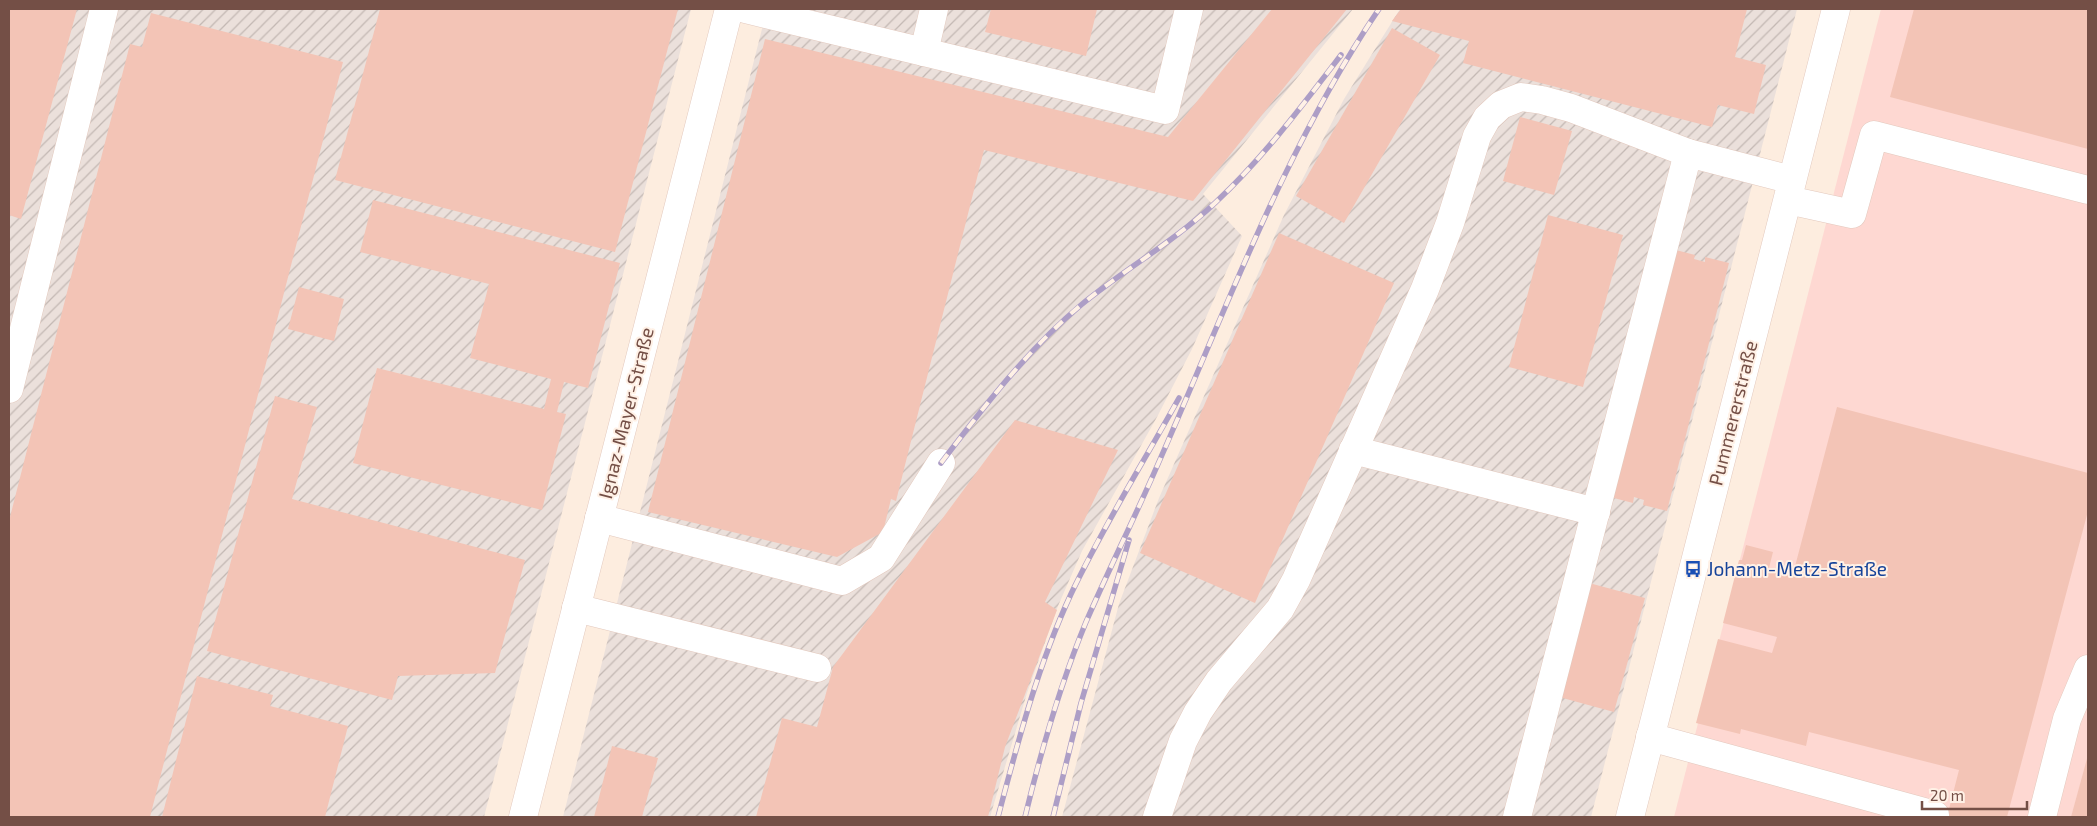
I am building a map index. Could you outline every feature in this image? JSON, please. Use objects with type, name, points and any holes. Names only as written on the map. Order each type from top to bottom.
[{"type":"street","points":[[9,389],[104,9]]},
{"type":"street","name":"Ignaz-Mayer-Straße","points":[[523,817],[729,9]]},
{"type":"street","points":[[745,9],[1165,110],[1189,9]]},
{"type":"street","points":[[924,52],[934,9]]},
{"type":"street","name":"Pummererstraße","points":[[1630,817],[1836,9]]},
{"type":"street","points":[[1157,817],[1182,740],[1198,712],[1219,681],[1280,609],[1296,580],[1425,289],[1450,222],[1477,136],[1487,118],[1501,104],[1521,98],[1542,100],[1571,108],[1852,214],[1874,135],[2088,190]]},
{"type":"street","points":[[1517,817],[1688,153]]},
{"type":"street","points":[[1353,450],[1596,512]]},
{"type":"street","points":[[599,518],[842,581],[881,558],[941,463]]},
{"type":"street","points":[[576,608],[817,668]]},
{"type":"street","points":[[2042,817],[2067,719],[2088,669]]},
{"type":"street","points":[[1650,737],[1935,815]]},
{"type":"shaded area","points":[[9,9],[691,9],[484,817],[9,817]]},
{"type":"shaded area","points":[[767,9],[1353,9],[1203,194],[1242,236],[1192,349],[1157,417],[1082,551],[1058,606],[1027,693],[990,817],[563,817]]},
{"type":"shaded area","points":[[1400,9],[1797,9],[1591,817],[1062,817],[1119,604],[1159,498],[1284,215],[1344,99]]},
{"type":"shaded area","points":[[1881,9],[2088,9],[2088,817],[1674,817]]},
{"type":"building","points":[[9,9],[77,9],[21,219],[9,215]]},
{"type":"building","points":[[380,9],[678,9],[615,252],[335,180]]},
{"type":"building","points":[[991,9],[1097,9],[1086,56],[985,32]]},
{"type":"building","points":[[1272,9],[1347,9],[1193,201],[984,150],[896,501],[891,499],[883,532],[837,557],[648,512],[765,39],[1168,137]]},
{"type":"building","points":[[1401,9],[1747,9],[1735,57],[1766,65],[1754,114],[1718,105],[1712,127],[1463,63],[1469,41],[1392,21]]},
{"type":"building","points":[[1914,9],[2088,9],[2088,149],[1890,97]]},
{"type":"building","points":[[151,13],[343,62],[150,817],[9,817],[9,521],[130,44],[142,47]]},
{"type":"building","points":[[1392,28],[1440,55],[1344,223],[1296,196]]},
{"type":"building","points":[[1520,117],[1572,131],[1554,195],[1503,181]]},
{"type":"building","points":[[373,200],[620,263],[588,388],[564,382],[557,412],[566,414],[542,510],[353,463],[377,368],[544,409],[551,379],[470,358],[489,284],[360,252]]},
{"type":"building","points":[[1548,215],[1623,235],[1583,387],[1509,367]]},
{"type":"building","points":[[1279,233],[1394,283],[1255,603],[1140,553]]},
{"type":"building","points":[[1672,249],[1695,255],[1694,259],[1705,262],[1705,257],[1729,263],[1667,511],[1643,505],[1644,500],[1634,497],[1633,503],[1610,497]]},
{"type":"building","points":[[299,287],[344,299],[334,341],[288,329]]},
{"type":"building","points":[[275,396],[317,407],[292,499],[525,560],[495,673],[398,676],[392,700],[207,651]]},
{"type":"building","points":[[1837,407],[2088,473],[2088,511],[2007,817],[1947,817],[1959,770],[1809,732],[1806,746],[1741,729],[1740,734],[1696,723],[1718,639],[1772,653],[1777,637],[1723,623],[1739,560],[1742,560],[1746,545],[1773,552],[1769,568],[1793,574]]},
{"type":"building","points":[[1015,420],[1118,450],[1045,602],[1057,610],[1005,747],[988,817],[756,817],[782,718],[817,727],[833,667]]},
{"type":"building","points":[[1589,583],[1645,598],[1614,712],[1559,697]]},
{"type":"building","points":[[197,676],[273,695],[270,706],[348,726],[325,817],[162,817]]},
{"type":"building","points":[[612,746],[658,758],[642,817],[594,817]]},
{"type":"building","points":[[2088,755],[2088,817],[2071,817]]},
{"type":"railway","points":[[1025,817],[1052,718],[1086,622],[1149,484],[1258,231],[1285,174],[1345,62],[1379,9]]},
{"type":"railway","points":[[941,463],[1006,380],[1061,322],[1200,216],[1250,168],[1341,55]]},
{"type":"railway","points":[[998,817],[1030,704],[1059,621],[1096,544],[1179,398]]},
{"type":"railway","points":[[1053,817],[1081,703],[1129,540]]},
{"type":"place","name":"Johann-Metz-Straße","points":[[1693,569]]}]
